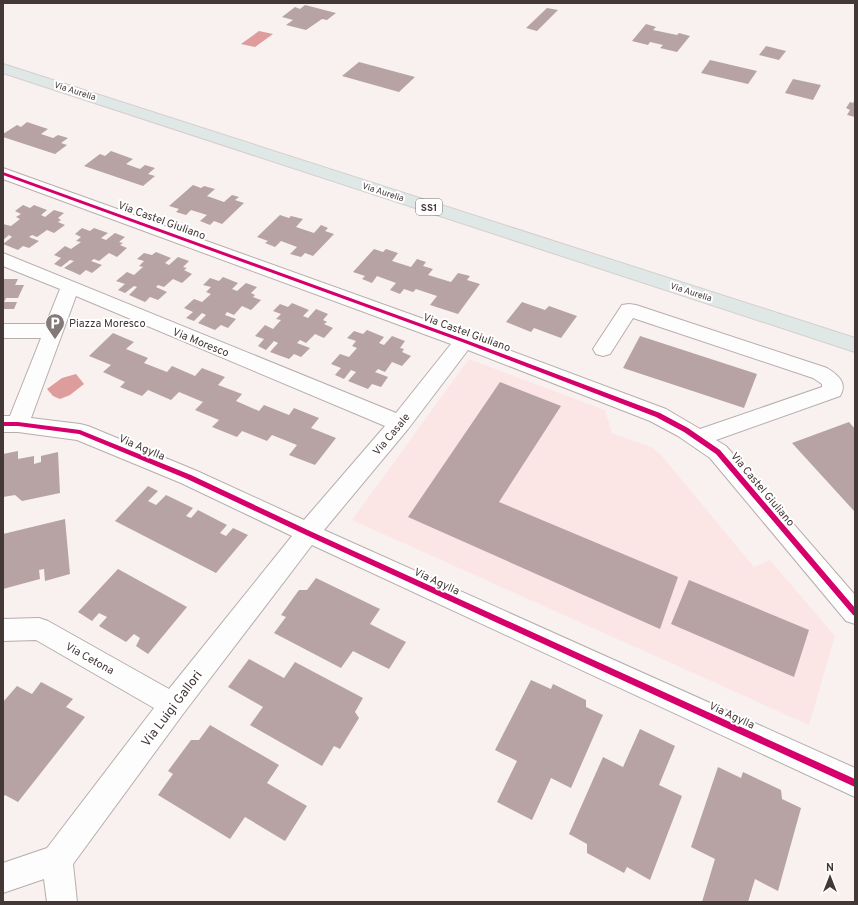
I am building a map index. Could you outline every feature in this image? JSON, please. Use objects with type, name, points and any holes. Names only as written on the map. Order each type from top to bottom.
[{"type":"main road","name":"Via Aurelia","points":[[3,68],[855,345]]},
{"type":"street","name":"Via Castel Giuliano","points":[[3,173],[464,341],[658,415],[718,452],[855,613]]},
{"type":"street","name":"Via Moresco","points":[[3,259],[400,424]]},
{"type":"street","points":[[11,424],[54,330],[70,288]]},
{"type":"street","points":[[603,349],[628,310],[820,373],[832,381],[833,391],[697,438]]},
{"type":"street","points":[[3,331],[54,330]]},
{"type":"street","name":"Via Casale","points":[[311,529],[400,424],[464,341]]},
{"type":"street","name":"Via Agylla","points":[[11,424],[80,432],[189,477],[311,529],[855,783]]},
{"type":"street","name":"Via Luigi Gallori","points":[[57,860],[173,705],[311,529]]},
{"type":"street","name":"Via Cetona","points":[[3,630],[39,629],[173,705]]},
{"type":"street","points":[[3,878],[57,860],[62,902]]},
{"type":"shaded area","points":[[259,31],[273,34],[255,47],[241,44]]},
{"type":"shaded area","points":[[469,359],[605,410],[612,433],[651,447],[661,455],[754,567],[770,560],[835,636],[809,725],[352,520]]},
{"type":"shaded area","points":[[76,374],[84,384],[70,395],[60,399],[53,396],[47,389],[62,378]]},
{"type":"building","points":[[305,5],[336,13],[327,20],[322,19],[306,30],[286,25],[293,20],[282,17],[295,7],[300,9]]},
{"type":"building","points":[[547,8],[558,10],[537,31],[526,28]]},
{"type":"building","points":[[646,24],[656,27],[653,30],[677,35],[679,33],[690,36],[677,52],[660,48],[663,45],[650,42],[648,45],[632,41]]},
{"type":"building","points":[[766,46],[786,51],[779,60],[759,55]]},
{"type":"building","points":[[710,60],[757,71],[748,84],[701,73]]},
{"type":"building","points":[[359,62],[415,77],[399,92],[342,76]]},
{"type":"building","points":[[793,79],[821,85],[813,100],[785,93]]},
{"type":"building","points":[[855,99],[855,117],[847,115],[850,110],[846,108],[850,102],[853,103]]},
{"type":"building","points":[[27,122],[48,129],[41,134],[53,138],[58,135],[68,138],[61,143],[67,145],[55,154],[3,137],[3,134],[17,125],[21,127]]},
{"type":"building","points":[[111,151],[133,159],[126,164],[140,169],[145,165],[155,168],[148,174],[155,176],[143,186],[84,166],[100,154],[105,156]]},
{"type":"building","points":[[193,185],[201,188],[204,186],[215,189],[207,196],[224,202],[232,195],[239,197],[235,200],[244,203],[222,224],[214,221],[210,225],[200,221],[207,215],[191,210],[186,215],[176,212],[179,209],[169,206]]},
{"type":"building","points":[[23,205],[30,208],[34,205],[47,210],[41,215],[45,217],[54,210],[64,213],[58,218],[61,220],[58,222],[65,225],[54,233],[47,230],[37,237],[32,235],[29,237],[39,241],[29,248],[23,246],[18,250],[3,244],[12,237],[9,235],[3,240],[3,224],[11,226],[20,219],[16,217],[21,214],[15,211]]},
{"type":"building","points":[[280,215],[289,218],[291,216],[303,219],[296,227],[314,233],[321,225],[328,228],[325,231],[334,234],[313,256],[305,253],[301,257],[290,254],[297,247],[281,241],[275,247],[265,243],[268,241],[257,237]]},
{"type":"building","points":[[82,228],[90,231],[94,228],[108,233],[101,238],[106,240],[115,233],[125,237],[119,242],[123,243],[120,245],[127,248],[117,257],[109,253],[99,261],[94,259],[91,261],[102,265],[92,273],[86,270],[80,275],[64,268],[74,261],[70,260],[61,267],[54,264],[61,258],[54,255],[65,246],[71,249],[81,242],[76,241],[81,237],[75,234]]},
{"type":"building","points":[[374,249],[383,252],[386,249],[398,253],[392,261],[411,267],[417,259],[426,262],[423,266],[433,269],[428,275],[451,282],[458,273],[470,276],[467,280],[480,284],[458,314],[430,305],[437,296],[416,289],[413,292],[404,289],[400,294],[390,290],[396,283],[377,276],[372,283],[362,279],[365,276],[353,272]]},
{"type":"building","points":[[156,252],[171,258],[165,263],[169,265],[178,257],[189,261],[183,267],[187,268],[184,270],[192,274],[182,283],[173,279],[164,287],[158,285],[156,287],[167,292],[158,300],[150,297],[145,302],[129,295],[137,287],[134,286],[125,293],[118,290],[125,284],[116,281],[127,272],[134,275],[143,267],[139,266],[144,261],[137,259],[144,253],[152,255]]},
{"type":"building","points":[[223,277],[238,283],[232,289],[237,291],[246,283],[257,287],[251,293],[255,295],[253,297],[261,300],[251,310],[242,306],[234,315],[227,312],[225,315],[236,319],[228,328],[221,325],[215,330],[198,323],[206,315],[202,313],[194,321],[186,318],[193,312],[184,308],[194,299],[202,302],[211,294],[206,292],[211,287],[203,285],[210,278],[219,281]]},
{"type":"building","points":[[3,279],[18,279],[15,285],[24,285],[18,298],[6,298],[4,302],[17,302],[14,309],[3,309]]},
{"type":"building","points":[[522,302],[545,310],[549,306],[577,316],[561,338],[534,328],[531,332],[506,322]]},
{"type":"building","points":[[292,303],[309,310],[303,316],[308,318],[316,309],[328,314],[323,320],[327,322],[324,324],[333,328],[324,338],[315,334],[306,343],[300,340],[297,343],[310,348],[301,357],[294,354],[289,359],[270,352],[278,343],[274,341],[266,350],[258,346],[264,339],[255,336],[265,325],[273,329],[281,320],[276,319],[281,314],[273,311],[280,304],[288,307]]},
{"type":"building","points":[[367,330],[384,337],[379,343],[384,345],[392,336],[405,341],[400,348],[404,349],[402,352],[411,356],[402,366],[392,362],[385,372],[378,369],[375,372],[388,377],[381,387],[372,384],[368,389],[348,381],[356,372],[351,370],[344,379],[335,375],[341,368],[331,364],[340,354],[349,357],[357,348],[352,346],[356,341],[347,338],[354,331],[363,334]]},
{"type":"building","points":[[113,333],[134,342],[126,349],[148,358],[144,363],[167,372],[172,366],[195,376],[202,368],[225,377],[218,385],[242,394],[236,401],[259,411],[264,405],[289,415],[294,408],[319,418],[311,428],[336,438],[315,465],[289,455],[297,445],[272,435],[267,441],[242,431],[237,437],[212,427],[219,420],[195,410],[203,402],[179,392],[171,400],[148,390],[142,396],[120,387],[125,382],[103,372],[111,365],[89,356]]},
{"type":"building","points":[[640,336],[757,374],[744,408],[623,368]]},
{"type":"building","points":[[500,382],[561,406],[499,502],[678,577],[660,629],[408,517]]},
{"type":"building","points":[[849,422],[855,429],[855,512],[792,443]]},
{"type":"building","points":[[18,451],[18,459],[34,456],[34,464],[41,462],[41,456],[58,452],[60,493],[22,501],[15,495],[3,497],[3,454]]},
{"type":"building","points":[[148,486],[158,491],[148,501],[156,505],[166,495],[193,508],[186,516],[191,518],[198,510],[227,525],[220,533],[226,536],[233,528],[248,535],[216,573],[115,521]]},
{"type":"building","points":[[65,519],[70,574],[45,581],[44,569],[39,570],[40,579],[3,589],[3,534]]},
{"type":"building","points":[[118,569],[187,607],[148,654],[136,646],[140,638],[134,634],[126,642],[99,626],[107,617],[99,613],[92,621],[78,612]]},
{"type":"building","points":[[316,578],[380,609],[370,624],[406,642],[389,669],[353,651],[341,668],[274,633],[286,617],[281,615],[299,590],[307,590]]},
{"type":"building","points":[[689,580],[809,630],[794,677],[671,624]]},
{"type":"building","points":[[249,659],[284,678],[295,662],[363,698],[355,712],[359,718],[340,749],[334,746],[322,766],[250,725],[263,707],[228,687]]},
{"type":"building","points":[[531,680],[551,689],[553,684],[586,700],[586,707],[603,715],[571,788],[551,778],[532,820],[497,802],[517,761],[495,750]]},
{"type":"building","points":[[41,682],[73,699],[66,707],[85,717],[18,802],[5,795],[3,797],[3,702],[17,686],[32,694]]},
{"type":"building","points":[[210,725],[279,765],[267,783],[307,806],[285,841],[245,817],[230,839],[158,795],[173,774],[168,771],[191,740],[199,740]]},
{"type":"building","points":[[640,729],[675,746],[659,785],[682,796],[650,880],[627,867],[624,873],[587,853],[587,844],[569,834],[603,757],[623,767]]},
{"type":"building","points":[[718,767],[741,778],[743,772],[781,790],[782,799],[801,808],[778,891],[755,879],[748,902],[702,902],[715,859],[691,847]]},
{"type":"cycle path","points":[[3,173],[464,341],[658,415],[686,430],[718,452],[855,613]]},
{"type":"cycle path","points":[[3,424],[18,424],[80,432],[189,477],[308,533],[855,783]]},
{"type":"place","name":"Piazza Moresco","points":[[55,340]]}]
